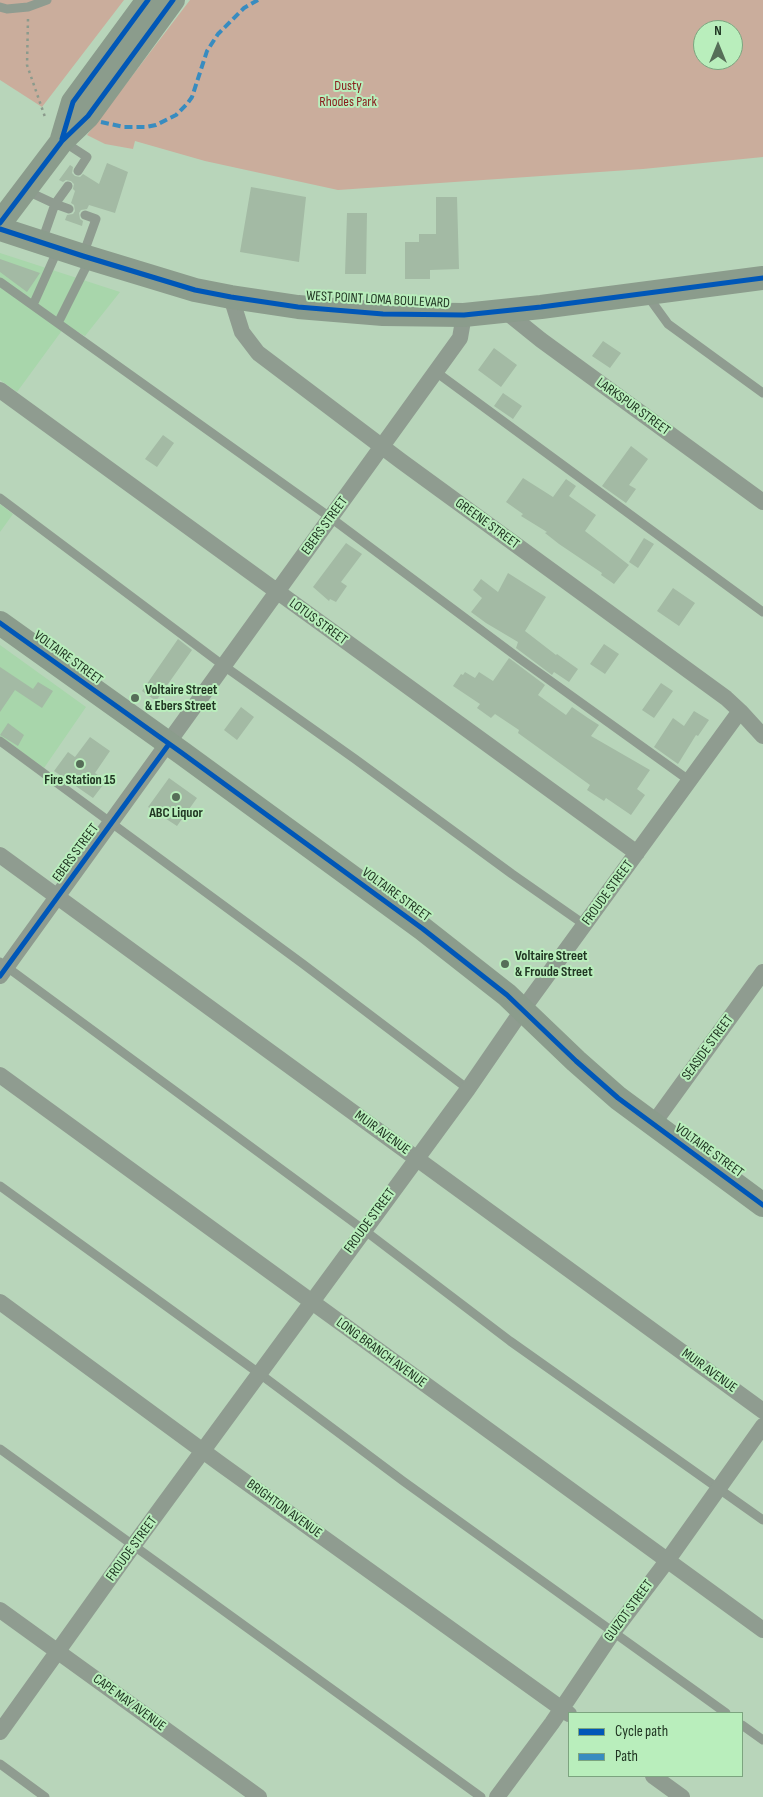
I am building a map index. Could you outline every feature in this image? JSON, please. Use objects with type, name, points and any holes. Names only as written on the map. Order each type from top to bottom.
[{"type":"main road","points":[[62,141],[73,102],[148,0]]},
{"type":"main road","points":[[0,223],[62,141],[88,116],[173,0]]},
{"type":"main road","name":"WEST POINT LOMA BOULEVARD","points":[[0,229],[164,282],[231,297],[334,311],[464,315],[763,278]]},
{"type":"main road","name":"VOLTAIRE STREET","points":[[0,623],[423,928],[523,1009],[597,1080],[763,1205]]},
{"type":"street","name":"GREENE STREET","points":[[231,297],[238,325],[252,347],[382,447],[718,692],[740,711],[763,736]]},
{"type":"street","name":"LARKSPUR STREET","points":[[504,311],[763,502]]},
{"type":"street","name":"EBERS STREET","points":[[2,968],[58,897],[436,372],[460,338],[464,315]]},
{"type":"street","name":"LOTUS STREET","points":[[0,390],[637,853]]},
{"type":"street","name":"FROUDE STREET","points":[[0,1732],[133,1546],[468,1089],[523,1009],[740,711]]},
{"type":"street","name":"MUIR AVENUE","points":[[0,855],[763,1411]]},
{"type":"street","name":"SEASIDE STREET","points":[[653,1124],[763,972]]},
{"type":"street","name":"LONG BRANCH AVENUE","points":[[0,1075],[763,1630]]},
{"type":"street","name":"BRIGHTON AVENUE","points":[[0,1302],[203,1452],[566,1711]]},
{"type":"street","name":"GUIZOT STREET","points":[[497,1797],[566,1711],[614,1632],[763,1426]]},
{"type":"street","name":"CAPE MAY AVENUE","points":[[0,1610],[259,1797]]},
{"type":"street","points":[[654,1777],[682,1797]]},
{"type":"lane","points":[[0,7],[7,9],[28,7],[47,0]]},
{"type":"lane","points":[[62,141],[87,158],[78,171]]},
{"type":"lane","points":[[33,305],[50,246],[55,204],[68,186]]},
{"type":"lane","points":[[24,190],[69,209]]},
{"type":"lane","points":[[58,324],[86,258],[96,219],[85,215]]},
{"type":"lane","points":[[0,282],[331,518],[520,659],[690,781]]},
{"type":"lane","points":[[646,293],[668,324],[763,393]]},
{"type":"lane","points":[[436,372],[763,612]]},
{"type":"lane","points":[[0,498],[224,666],[585,925]]},
{"type":"lane","points":[[0,741],[112,822],[468,1089]]},
{"type":"lane","points":[[2,968],[364,1230],[510,1341],[763,1520]]},
{"type":"lane","points":[[0,1186],[260,1374],[403,1481],[725,1712]]},
{"type":"lane","points":[[0,1449],[481,1797]]},
{"type":"lane","points":[[743,1726],[763,1740]]},
{"type":"lane","points":[[0,1764],[45,1797]]},
{"type":"path","points":[[28,7],[27,65],[45,117]]},
{"type":"shaded area","points":[[0,253],[120,292],[85,336],[66,325],[17,392],[0,380]]},
{"type":"shaded area","points":[[0,504],[13,514],[0,532]]},
{"type":"shaded area","points":[[0,645],[86,707],[44,768],[0,736]]},
{"type":"green space","points":[[0,0],[124,0],[42,107],[0,80]]},
{"type":"green space","name":"Dusty Rhodes Park","points":[[190,0],[763,0],[763,157],[643,169],[338,190],[205,161],[135,141],[133,149],[105,144],[87,135]]},
{"type":"building","points":[[107,163],[128,172],[115,213],[89,205],[87,209],[81,210],[79,213],[80,219],[83,221],[82,226],[65,220],[67,215],[73,214],[75,211],[74,205],[71,203],[75,191],[73,189],[74,184],[71,181],[66,180],[63,182],[59,180],[70,165],[73,167],[72,173],[75,176],[80,177],[83,174],[99,184]]},
{"type":"building","points":[[251,187],[306,197],[299,262],[240,252]]},
{"type":"building","points":[[436,197],[457,197],[459,269],[430,270],[430,279],[405,279],[405,242],[419,242],[419,234],[436,234]]},
{"type":"building","points":[[347,213],[367,213],[366,274],[345,274]]},
{"type":"building","points":[[0,259],[40,273],[27,292],[0,272]]},
{"type":"building","points":[[603,341],[621,353],[610,368],[592,356]]},
{"type":"building","points":[[494,348],[517,365],[501,387],[478,370]]},
{"type":"building","points":[[503,393],[522,406],[513,419],[494,406]]},
{"type":"building","points":[[163,435],[174,443],[157,467],[145,459]]},
{"type":"building","points":[[631,446],[648,459],[629,485],[636,489],[626,503],[602,486]]},
{"type":"building","points":[[523,478],[553,497],[566,479],[576,486],[569,496],[596,515],[585,531],[629,565],[614,584],[601,575],[602,573],[545,533],[547,532],[521,516],[523,514],[506,502]]},
{"type":"building","points":[[644,538],[654,544],[638,568],[629,562]]},
{"type":"building","points":[[346,543],[362,554],[341,582],[347,586],[336,602],[330,599],[329,601],[313,587]]},
{"type":"building","points":[[508,573],[546,597],[525,631],[578,669],[569,682],[554,672],[552,675],[516,648],[518,642],[471,612],[482,598],[473,590],[481,579],[498,592]]},
{"type":"building","points":[[673,588],[695,603],[679,626],[657,611]]},
{"type":"building","points":[[178,639],[192,650],[156,701],[142,691]]},
{"type":"building","points":[[604,644],[619,654],[605,674],[590,664]]},
{"type":"building","points":[[509,658],[545,685],[538,695],[566,715],[572,707],[599,725],[591,736],[650,770],[637,789],[645,795],[631,815],[606,798],[604,801],[587,790],[590,785],[518,733],[519,730],[495,714],[491,718],[477,708],[480,704],[453,686],[461,674],[463,675],[465,672],[475,678],[479,672],[493,681]]},
{"type":"building","points":[[0,667],[33,689],[38,682],[53,691],[42,708],[15,690],[0,712]]},
{"type":"building","points":[[661,683],[673,691],[654,718],[642,710]]},
{"type":"building","points":[[241,707],[254,717],[237,740],[224,730]]},
{"type":"building","points":[[694,711],[709,720],[698,736],[696,735],[678,764],[654,747],[673,718],[684,726]]},
{"type":"building","points":[[8,723],[24,735],[18,746],[0,735]]},
{"type":"building","name":"Fire Station 15","points":[[90,737],[110,751],[95,773],[106,781],[93,798],[54,771],[68,752],[75,757]]},
{"type":"building","points":[[169,778],[197,798],[177,826],[148,807]]},
{"type":"marked path","points":[[101,122],[124,127],[146,127],[156,125],[176,115],[192,97],[207,51],[218,34],[244,8],[258,0]]},
{"type":"cycle path","points":[[62,139],[73,102],[148,0]]},
{"type":"cycle path","points":[[0,223],[62,141],[88,116],[173,0]]},
{"type":"cycle path","points":[[0,229],[195,290],[298,307],[383,314],[464,315],[541,307],[763,278]]},
{"type":"cycle path","points":[[0,623],[423,929],[507,995],[618,1098],[763,1205]]},
{"type":"cycle path","points":[[0,976],[169,744]]},
{"type":"place","name":"Voltaire Street & Ebers Street","points":[[135,698]]},
{"type":"place","name":"Fire Station 15","points":[[80,764]]},
{"type":"place","name":"ABC Liquor","points":[[176,797]]},
{"type":"place","name":"Voltaire Street & Froude Street","points":[[505,964]]}]
